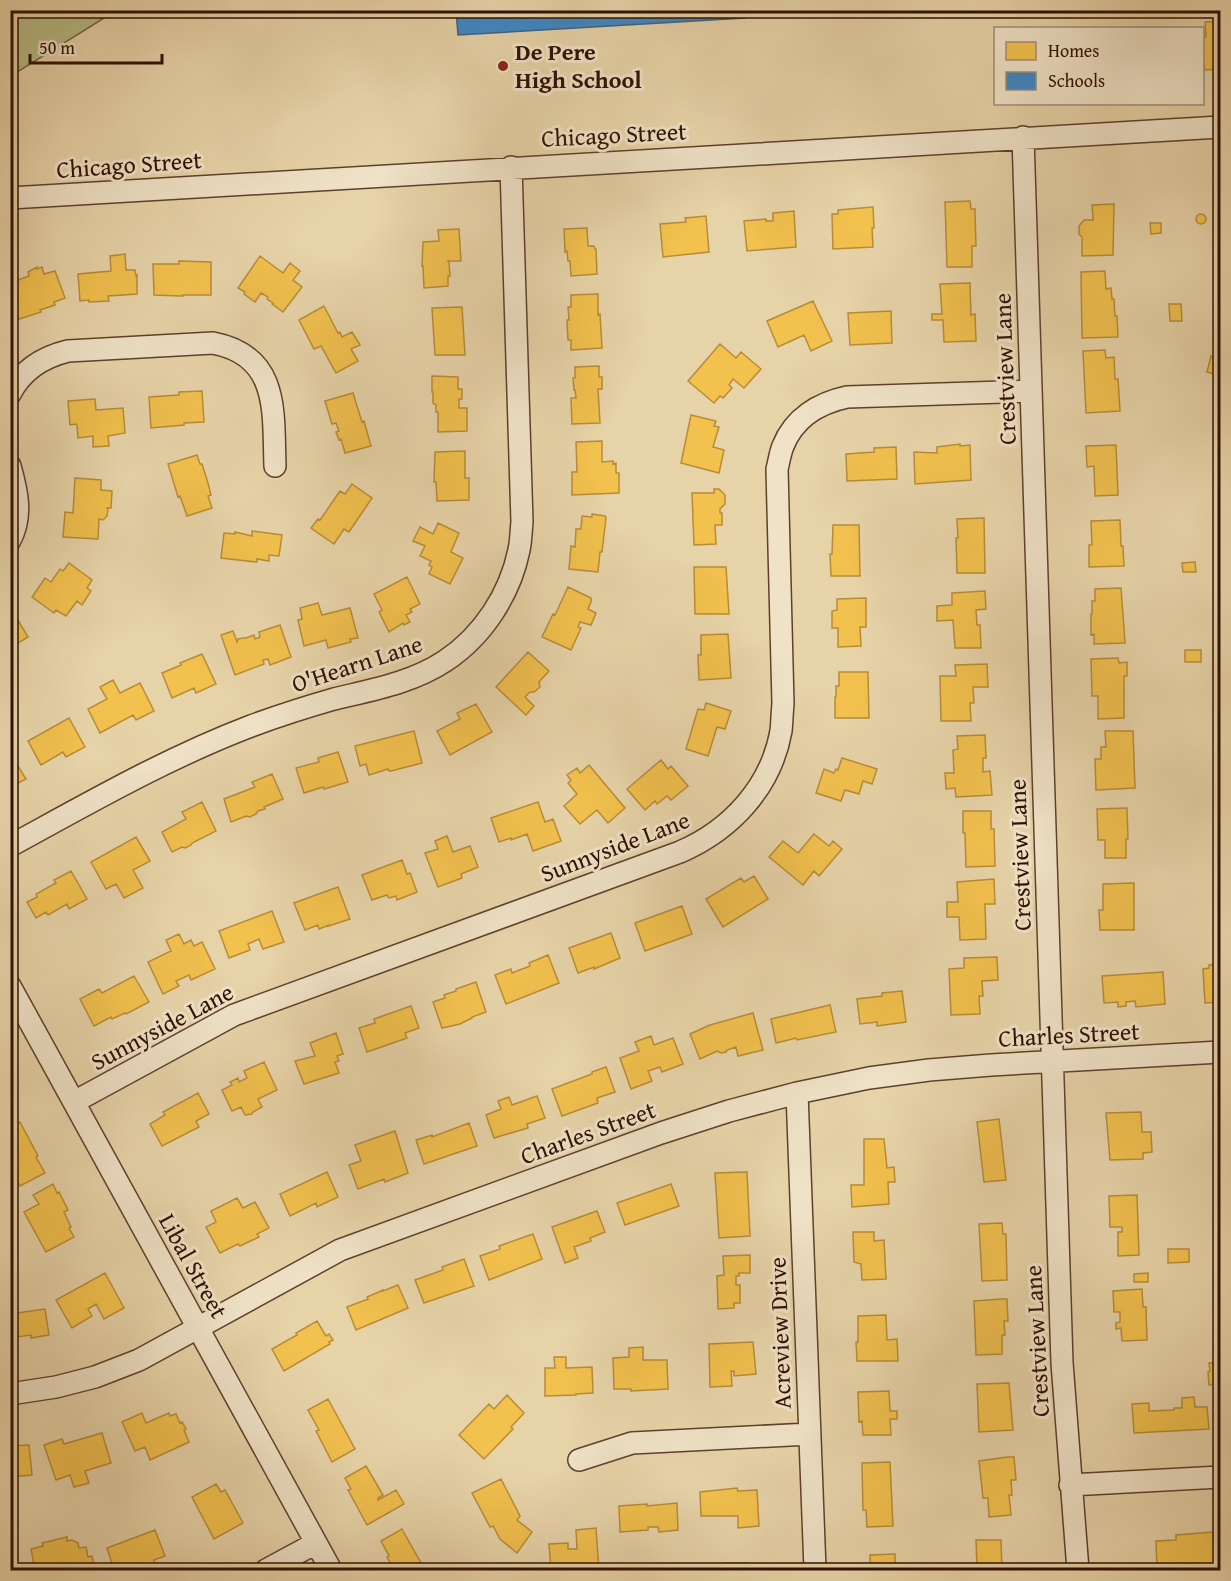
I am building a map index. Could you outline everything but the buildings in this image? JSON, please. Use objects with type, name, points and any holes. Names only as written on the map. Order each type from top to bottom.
[{"type":"street","name":"Chicago Street","points":[[10,198],[1221,127]]},
{"type":"street","name":"Crestview Lane","points":[[1023,137],[1062,1362],[1078,1570]]},
{"type":"street","name":"O'Hearn Lane","points":[[10,846],[125,783],[252,725],[421,674],[445,661],[466,644],[485,623],[500,600],[511,576],[519,549],[522,522],[511,167]]},
{"type":"street","points":[[10,394],[22,375],[35,364],[68,351],[213,343],[223,345],[240,352],[252,362],[269,387],[273,403],[275,466]]},
{"type":"street","name":"Sunnyside Lane","points":[[74,1102],[234,1015],[680,852],[713,835],[749,802],[774,756],[781,732],[783,704],[777,469],[782,447],[788,435],[802,417],[816,407],[831,400],[847,397],[1031,391]]},
{"type":"street","points":[[10,466],[17,494],[18,516],[10,540]]},
{"type":"street","name":"Libal Street","points":[[10,986],[331,1570]]},
{"type":"street","name":"Charles Street","points":[[10,1394],[56,1387],[95,1377],[139,1360],[340,1250],[661,1133],[729,1111],[797,1093],[869,1078],[930,1070],[1221,1053]]},
{"type":"street","name":"Acreview Drive","points":[[797,1093],[815,1570]]},
{"type":"street","points":[[579,1460],[632,1443],[809,1434]]},
{"type":"street","points":[[1070,1485],[1221,1477]]},
{"type":"street","points":[[266,1570],[316,1543]]},
{"type":"green space","points":[[11,10],[106,10],[109,15],[11,76]]},
{"type":"place","name":"De Pere High School","points":[[503,66]]}]
